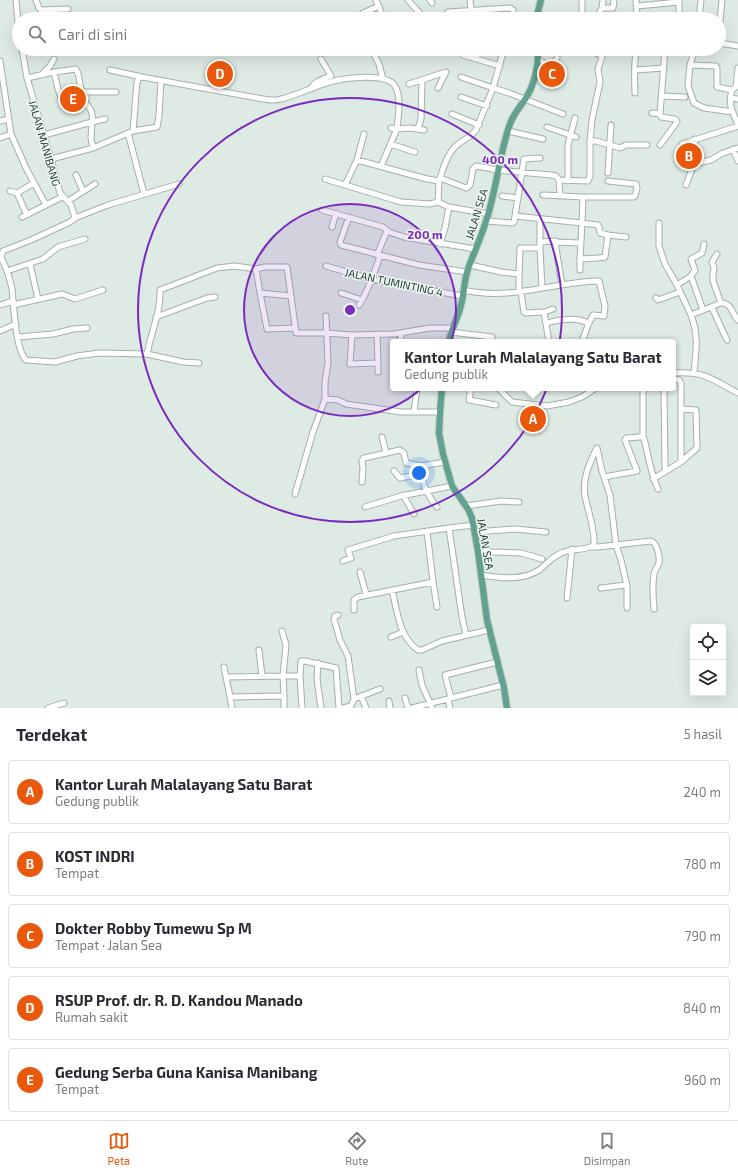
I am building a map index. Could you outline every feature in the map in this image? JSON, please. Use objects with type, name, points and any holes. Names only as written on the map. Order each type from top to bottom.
[{"type":"main road","points":[[538,12],[541,0]]},
{"type":"main road","name":"JALAN SEA","points":[[450,339],[451,330],[459,312],[467,272],[489,214],[508,131],[513,116],[525,100],[536,72],[538,59]]},
{"type":"main road","name":"JALAN SEA","points":[[442,391],[439,433],[452,486],[470,513],[474,529],[489,630],[503,685],[507,708]]},
{"type":"street","points":[[16,0],[17,12]]},
{"type":"street","points":[[36,0],[41,10],[68,9]]},
{"type":"street","points":[[376,0],[381,12]]},
{"type":"street","points":[[408,0],[418,12]]},
{"type":"street","points":[[470,0],[471,10]]},
{"type":"street","points":[[600,12],[603,0]]},
{"type":"street","points":[[602,8],[613,8],[614,0]]},
{"type":"street","points":[[700,12],[701,0]]},
{"type":"street","points":[[721,12],[722,0]]},
{"type":"street","points":[[582,1],[582,12]]},
{"type":"street","points":[[636,3],[679,1],[679,12]]},
{"type":"street","points":[[366,12],[379,6]]},
{"type":"street","points":[[448,12],[512,8],[513,12]]},
{"type":"street","points":[[726,44],[738,46]]},
{"type":"street","name":"JALAN MANIBANG","points":[[23,56],[27,78],[58,188],[62,197],[68,201]]},
{"type":"street","points":[[374,56],[383,79]]},
{"type":"street","points":[[466,56],[500,66]]},
{"type":"street","points":[[438,202],[440,179],[447,158],[462,141],[472,136],[479,125],[493,88],[502,56]]},
{"type":"street","points":[[357,160],[420,178],[440,179],[467,188],[470,185],[474,167],[481,166],[498,170],[555,176],[559,180],[588,181],[592,120],[600,82],[598,69],[602,56]]},
{"type":"street","points":[[635,93],[637,56]]},
{"type":"street","points":[[660,114],[665,56]]},
{"type":"street","points":[[692,56],[688,86],[694,103],[704,108],[732,112]]},
{"type":"street","points":[[543,73],[547,65],[552,64],[557,58]]},
{"type":"street","points":[[42,74],[50,66],[54,59]]},
{"type":"street","points":[[311,89],[313,84],[331,76],[320,59]]},
{"type":"street","points":[[538,59],[547,65]]},
{"type":"street","points":[[0,61],[11,134],[46,205]]},
{"type":"street","points":[[690,66],[716,66],[717,86],[732,90]]},
{"type":"street","points":[[635,70],[664,68]]},
{"type":"street","points":[[682,144],[738,125],[730,106],[730,98],[732,90],[736,87],[738,68]]},
{"type":"street","points":[[27,78],[42,74],[76,69],[83,99],[92,110],[91,138],[93,148]]},
{"type":"street","points":[[110,70],[270,100],[281,99],[341,80],[367,78],[383,79],[393,83],[397,91],[399,102],[390,144],[381,166]]},
{"type":"street","points":[[54,72],[64,106]]},
{"type":"street","points":[[409,84],[446,72],[438,88]]},
{"type":"street","points":[[142,77],[139,78],[137,82],[130,132],[144,194]]},
{"type":"street","points":[[461,77],[563,114]]},
{"type":"street","points":[[51,159],[93,148],[130,132],[157,127],[161,80]]},
{"type":"street","points":[[418,129],[421,119],[422,80]]},
{"type":"street","points":[[81,92],[116,92]]},
{"type":"street","points":[[662,96],[685,97]]},
{"type":"street","points":[[461,97],[486,106]]},
{"type":"street","points":[[730,98],[738,99]]},
{"type":"street","points":[[652,113],[660,114],[661,117],[675,119],[677,122],[660,145]]},
{"type":"street","points":[[452,114],[479,125]]},
{"type":"street","points":[[0,121],[9,118]]},
{"type":"street","points":[[568,181],[568,145],[576,118]]},
{"type":"street","points":[[44,134],[105,119]]},
{"type":"street","points":[[608,173],[611,145],[611,125]]},
{"type":"street","points":[[547,127],[576,136]]},
{"type":"street","points":[[394,128],[424,130]]},
{"type":"street","points":[[508,131],[543,139]]},
{"type":"street","points":[[0,138],[11,134]]},
{"type":"street","points":[[345,185],[357,160],[364,134]]},
{"type":"street","points":[[686,185],[694,164],[695,139]]},
{"type":"street","points":[[590,142],[596,141],[620,148],[626,146],[647,145]]},
{"type":"street","points":[[390,144],[415,152]]},
{"type":"street","points":[[694,164],[711,160],[736,148],[738,161]]},
{"type":"street","points":[[486,221],[514,222],[525,158],[540,158]]},
{"type":"street","points":[[76,175],[84,191]]},
{"type":"street","points":[[325,179],[402,202],[428,204],[438,202],[449,207],[489,214]]},
{"type":"street","points":[[559,180],[560,196]]},
{"type":"street","points":[[543,194],[583,197],[635,196],[637,188],[636,184],[608,181]]},
{"type":"street","points":[[10,191],[17,193],[34,183]]},
{"type":"street","points":[[75,218],[68,201],[95,184]]},
{"type":"street","points":[[179,184],[108,205],[75,218],[70,222],[31,240],[3,251],[0,257],[7,271],[12,288],[18,337],[21,352],[26,360],[55,362],[82,355],[99,353],[147,354],[183,362],[199,363]]},
{"type":"street","points":[[17,193],[24,216],[62,197]]},
{"type":"street","points":[[502,196],[518,198]]},
{"type":"street","points":[[580,270],[583,197]]},
{"type":"street","points":[[440,244],[449,207]]},
{"type":"street","points":[[322,210],[383,227],[387,231],[404,237],[475,249]]},
{"type":"street","points":[[332,227],[336,213]]},
{"type":"street","points":[[515,216],[598,225],[600,233],[626,237]]},
{"type":"street","points":[[349,217],[340,245],[418,265],[467,272]]},
{"type":"street","points":[[540,219],[542,288]]},
{"type":"street","points":[[659,223],[659,246],[667,269],[677,285],[695,326],[697,339],[694,372]]},
{"type":"street","points":[[341,293],[360,303],[368,291],[387,231]]},
{"type":"street","points":[[580,259],[605,257],[608,234]]},
{"type":"street","points":[[7,271],[44,259],[57,247],[85,239]]},
{"type":"street","points":[[540,242],[556,241],[580,243]]},
{"type":"street","points":[[556,241],[555,243],[562,285]]},
{"type":"street","points":[[677,285],[691,276],[695,270],[691,259],[702,253],[704,244]]},
{"type":"street","points":[[540,248],[520,248],[520,292],[524,312],[544,312],[553,310]]},
{"type":"street","points":[[717,254],[713,261],[713,276],[721,303]]},
{"type":"street","points":[[30,264],[38,299]]},
{"type":"street","points":[[470,265],[493,271],[519,274]]},
{"type":"street","points":[[147,354],[159,307],[160,290],[215,268],[235,266],[256,269],[265,267],[287,267],[296,333],[352,335],[385,334],[430,328],[492,337]]},
{"type":"street","name":"JALAN TUMINTING 4","points":[[326,266],[371,279],[463,293],[488,294],[520,292],[578,282],[599,282],[604,306],[604,316],[593,315],[588,324]]},
{"type":"street","points":[[256,269],[267,329],[295,328]]},
{"type":"street","points":[[691,276],[703,310]]},
{"type":"street","points":[[0,305],[62,294],[75,299],[103,290]]},
{"type":"street","points":[[656,298],[661,300],[680,292]]},
{"type":"street","points":[[260,293],[291,296]]},
{"type":"street","points":[[156,317],[207,298],[215,297]]},
{"type":"street","points":[[691,315],[712,308],[721,303],[727,303],[738,320]]},
{"type":"street","points":[[712,308],[727,340]]},
{"type":"street","points":[[544,312],[549,339]]},
{"type":"street","points":[[295,494],[313,432],[325,399],[325,382],[328,363],[326,316]]},
{"type":"street","points":[[547,323],[566,320],[582,320],[588,324],[583,339]]},
{"type":"street","points":[[0,331],[16,324]]},
{"type":"street","points":[[18,337],[53,334],[73,329],[87,328]]},
{"type":"street","points":[[401,333],[401,339]]},
{"type":"street","points":[[377,334],[378,372]]},
{"type":"street","points":[[352,335],[350,364],[378,363]]},
{"type":"street","points":[[676,373],[694,372],[710,377],[738,393]]},
{"type":"street","points":[[676,380],[681,383],[681,462]]},
{"type":"street","points":[[414,412],[418,391]]},
{"type":"street","points":[[470,391],[469,400],[496,404]]},
{"type":"street","points":[[501,391],[512,402],[547,406],[569,402],[582,397],[591,391]]},
{"type":"street","points":[[643,391],[643,435],[652,469],[653,479],[658,489]]},
{"type":"street","points":[[664,391],[666,471]]},
{"type":"street","points":[[325,399],[338,400],[346,404],[401,412],[440,412]]},
{"type":"street","points":[[653,479],[681,462],[697,450],[696,410],[681,410]]},
{"type":"street","points":[[604,477],[637,471],[625,440],[626,438],[643,435]]},
{"type":"street","points":[[382,437],[386,453]]},
{"type":"street","points":[[592,547],[594,543],[584,491],[588,471],[597,448],[610,495],[616,545],[621,560],[626,585],[627,608]]},
{"type":"street","points":[[362,482],[362,460],[386,453],[402,450],[405,455],[406,463],[421,466],[445,462]]},
{"type":"street","points":[[421,466],[426,492],[437,507]]},
{"type":"street","points":[[394,471],[400,478],[422,474]]},
{"type":"street","points":[[365,507],[403,496],[452,486]]},
{"type":"street","points":[[403,496],[414,514]]},
{"type":"street","points":[[466,506],[502,501],[519,502]]},
{"type":"street","points":[[449,528],[466,635]]},
{"type":"street","points":[[343,561],[350,558],[348,550],[394,536],[449,528],[515,529],[546,532]]},
{"type":"street","points":[[427,532],[437,607]]},
{"type":"street","points":[[481,575],[514,578],[528,576],[538,571],[556,555],[572,549],[653,541],[656,545],[659,563],[654,572],[654,609]]},
{"type":"street","points":[[567,598],[572,549]]},
{"type":"street","points":[[478,551],[521,552],[542,559]]},
{"type":"street","points":[[360,572],[366,594]]},
{"type":"street","points":[[354,610],[356,598],[366,594],[433,582]]},
{"type":"street","points":[[601,588],[626,585]]},
{"type":"street","points":[[392,590],[404,632],[411,644],[420,650],[442,641],[489,630]]},
{"type":"street","points":[[338,615],[335,616],[334,620],[340,640],[348,656],[354,699],[351,706],[343,708]]},
{"type":"street","points":[[282,631],[286,645],[283,676],[284,708]]},
{"type":"street","points":[[391,637],[404,632]]},
{"type":"street","points":[[259,650],[262,676]]},
{"type":"street","points":[[302,708],[300,676],[301,661],[318,663],[336,668],[339,708]]},
{"type":"street","points":[[450,708],[450,698],[445,675],[497,662]]},
{"type":"street","points":[[318,663],[317,679],[321,708]]},
{"type":"street","points":[[224,667],[232,708]]},
{"type":"street","points":[[419,670],[424,691],[431,705]]},
{"type":"street","points":[[226,677],[300,676]]},
{"type":"street","points":[[412,708],[431,705],[450,698],[503,685]]},
{"type":"street","points":[[354,699],[380,689]]},
{"type":"street","points":[[230,697],[284,696]]},
{"type":"street","points":[[361,696],[366,708]]},
{"type":"street","points":[[405,698],[408,708]]},
{"type":"street","points":[[389,701],[390,708]]},
{"type":"street","points":[[48,708],[64,703]]},
{"type":"place","name":"RSUP Prof. dr. R. D. Kandou Manado","points":[[220,74]]},
{"type":"place","name":"Dokter Robby Tumewu Sp M","points":[[552,74]]},
{"type":"place","name":"Gedung Serba Guna Kanisa Manibang","points":[[73,99]]},
{"type":"place","name":"KOST INDRI","points":[[689,156]]},
{"type":"place","name":"Kantor Lurah Malalayang Satu Barat","points":[[533,419]]}]
